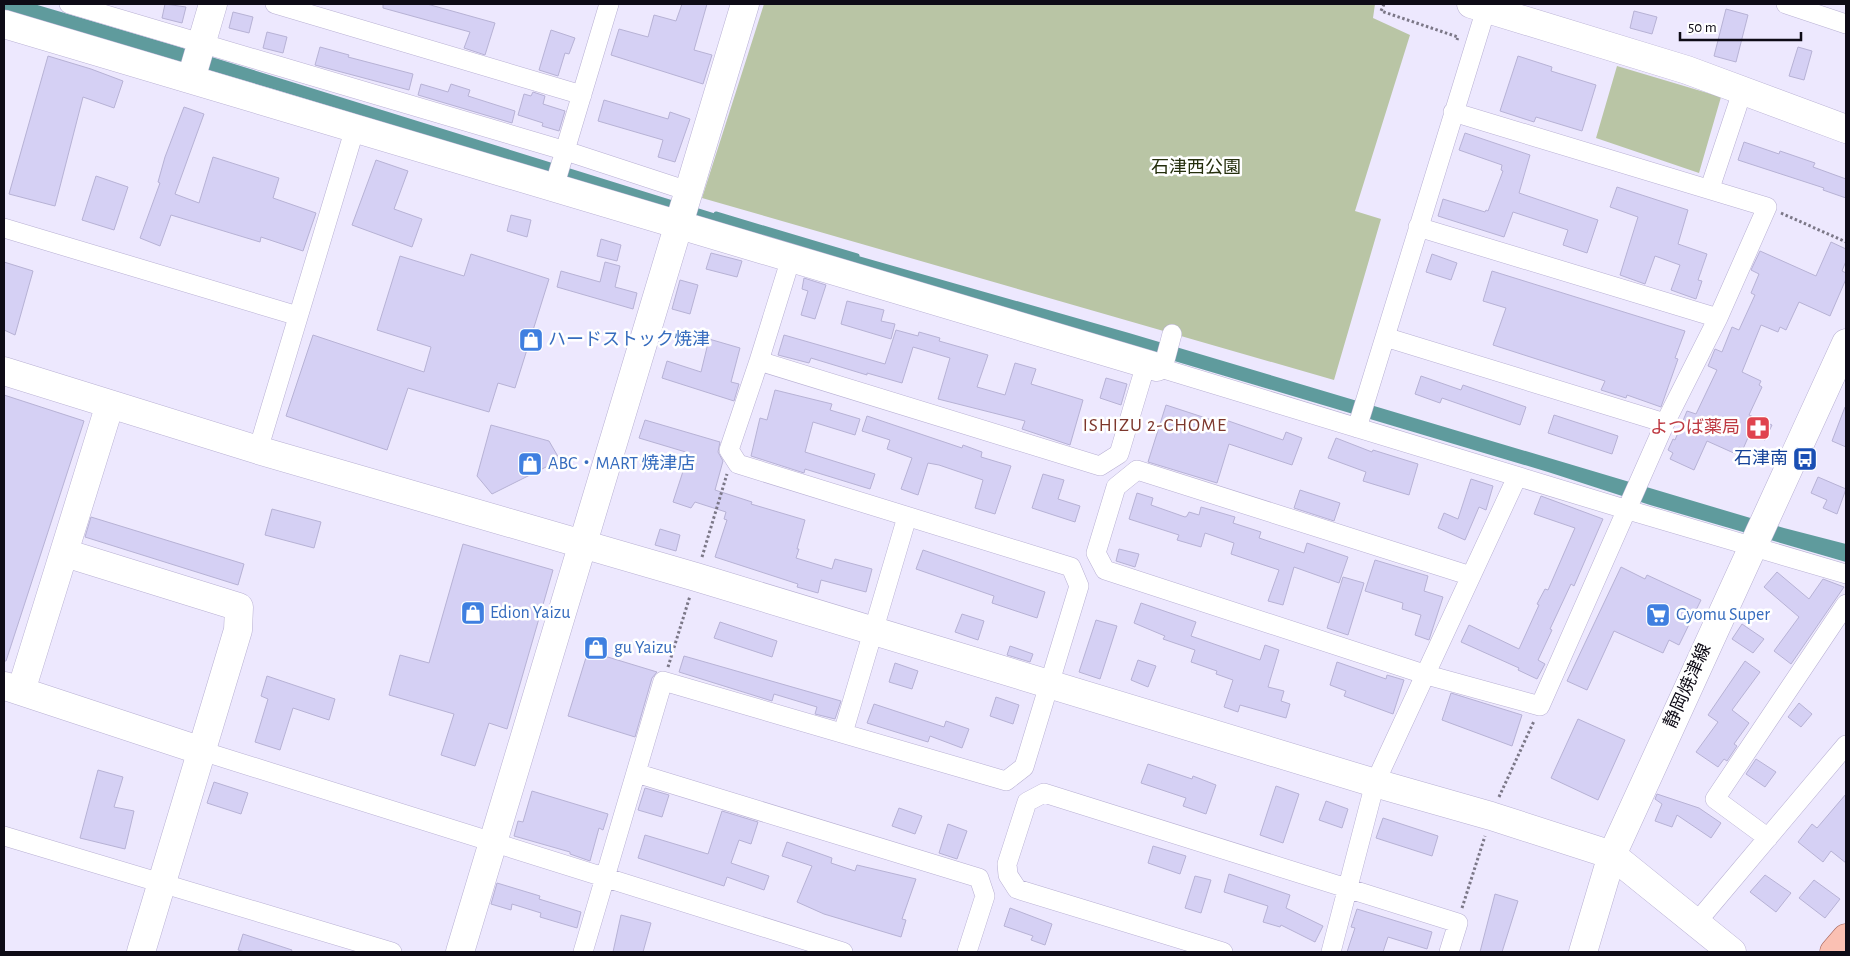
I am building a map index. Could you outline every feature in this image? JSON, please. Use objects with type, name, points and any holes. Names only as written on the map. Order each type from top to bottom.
[{"type":"main road","points":[[1834,952],[1846,938]]},
{"type":"street","points":[[69,4],[566,151],[688,191]]},
{"type":"street","points":[[192,74],[213,4]]},
{"type":"street","points":[[275,4],[582,95]]},
{"type":"street","points":[[555,183],[609,4]]},
{"type":"street","points":[[460,952],[745,4]]},
{"type":"street","points":[[1786,4],[1846,24]]},
{"type":"street","points":[[1358,424],[1453,112],[1479,6],[1743,89],[1846,129]]},
{"type":"street","points":[[4,24],[192,74],[355,128],[555,183],[679,225],[1358,424],[1517,477],[1630,506],[1757,534],[1846,574]]},
{"type":"street","points":[[1710,188],[1743,89]]},
{"type":"street","points":[[1453,112],[1710,188],[1767,207],[1718,318],[1666,423],[1540,706],[1427,675],[1105,570],[1096,553],[1116,487],[1137,470],[1471,576]]},
{"type":"street","points":[[258,450],[355,128]]},
{"type":"street","points":[[1418,227],[1718,318]]},
{"type":"street","points":[[4,228],[298,316]]},
{"type":"street","points":[[583,952],[664,681],[1006,781],[1024,767],[1079,586],[1071,567],[738,464],[729,450],[791,258]]},
{"type":"street","points":[[759,361],[1100,466],[1119,454],[1155,366],[1172,334]]},
{"type":"street","points":[[1385,336],[1666,423]]},
{"type":"street","name":"静岡焼津線","points":[[1584,952],[1612,855],[1757,534],[1846,343]]},
{"type":"street","points":[[4,371],[258,450],[696,576],[873,632],[1491,816],[1612,855],[1732,952]]},
{"type":"street","points":[[110,404],[65,553],[12,688],[202,751],[844,952]]},
{"type":"street","points":[[1330,952],[1375,783],[1427,675],[1517,477]]},
{"type":"street","points":[[843,733],[907,517]]},
{"type":"street","points":[[65,553],[239,607],[238,630],[141,952]]},
{"type":"street","points":[[1768,838],[1716,799],[1846,604]]},
{"type":"street","points":[[1696,923],[1846,745]]},
{"type":"street","points":[[636,773],[979,878],[985,896],[967,952]]},
{"type":"street","points":[[1223,952],[1017,889],[1008,875],[1007,864],[1027,802],[1044,793],[1458,923],[1449,952]]},
{"type":"street","points":[[4,836],[162,883],[352,947],[392,952]]},
{"type":"path","points":[[1384,4],[1381,12],[1458,37],[1455,46]]},
{"type":"path","points":[[1767,207],[1846,242]]},
{"type":"path","points":[[1458,923],[1491,816],[1540,706]]},
{"type":"green space","name":"石津西公園","points":[[764,4],[1375,4],[1373,18],[1410,35],[1355,211],[1381,219],[1334,380],[702,198]]},
{"type":"green space","points":[[1617,66],[1721,97],[1699,173],[1596,138]]},
{"type":"shaded area","points":[[4,4],[34,4],[173,45],[781,234],[1129,333],[1784,528],[1846,544],[1846,562],[1650,505],[1548,472],[4,10]]},
{"type":"building","points":[[165,4],[186,7],[182,23],[162,18]]},
{"type":"building","points":[[383,4],[427,4],[495,23],[485,55],[464,48],[470,32],[383,8]]},
{"type":"building","points":[[682,4],[707,4],[694,50],[712,55],[703,84],[611,55],[619,29],[648,37],[654,15],[676,21]]},
{"type":"building","points":[[1726,9],[1748,15],[1736,62],[1714,56]]},
{"type":"building","points":[[1634,11],[1657,17],[1652,34],[1630,28]]},
{"type":"building","points":[[233,12],[253,17],[249,33],[229,28]]},
{"type":"building","points":[[551,30],[575,38],[569,54],[565,53],[558,76],[539,70]]},
{"type":"building","points":[[267,32],[287,37],[283,53],[263,48]]},
{"type":"building","points":[[320,47],[349,55],[348,57],[413,74],[409,90],[315,65]]},
{"type":"building","points":[[1798,47],[1812,51],[1804,80],[1789,76]]},
{"type":"building","points":[[48,56],[123,81],[114,108],[83,97],[55,206],[9,194]]},
{"type":"building","points":[[1518,56],[1552,67],[1551,71],[1596,85],[1582,131],[1536,117],[1534,122],[1500,111]]},
{"type":"building","points":[[421,84],[448,92],[451,84],[470,90],[468,96],[515,111],[512,123],[418,95]]},
{"type":"building","points":[[533,92],[545,96],[543,104],[565,111],[559,131],[542,126],[543,123],[518,115],[524,94],[531,96]]},
{"type":"building","points":[[604,100],[668,119],[670,112],[690,119],[675,162],[658,157],[663,140],[598,121]]},
{"type":"building","points":[[184,107],[204,114],[175,194],[199,203],[213,157],[279,178],[273,198],[316,213],[303,251],[261,237],[260,242],[171,215],[160,246],[140,238],[160,183],[158,182],[165,157]]},
{"type":"building","points":[[1465,133],[1530,155],[1519,193],[1598,220],[1587,253],[1563,245],[1568,230],[1513,212],[1504,237],[1438,216],[1443,199],[1485,212],[1486,210],[1488,211],[1503,171],[1501,170],[1502,165],[1459,150]]},
{"type":"building","points":[[1744,142],[1779,154],[1780,151],[1815,163],[1813,167],[1846,179],[1846,198],[1823,190],[1824,188],[1738,160]]},
{"type":"building","points":[[376,160],[408,171],[394,209],[422,219],[412,247],[352,225]]},
{"type":"building","points":[[96,176],[128,187],[114,230],[82,220]]},
{"type":"building","points":[[1617,187],[1688,210],[1678,244],[1707,254],[1698,280],[1702,281],[1696,299],[1671,290],[1680,265],[1655,256],[1645,284],[1620,275],[1638,217],[1610,207]]},
{"type":"building","points":[[511,215],[531,220],[527,237],[507,231]]},
{"type":"building","points":[[601,239],[621,245],[617,261],[597,256]]},
{"type":"building","points":[[1831,242],[1846,249],[1846,261],[1842,271],[1846,273],[1846,279],[1830,316],[1799,302],[1786,330],[1780,327],[1778,332],[1761,325],[1742,372],[1761,381],[1759,385],[1762,387],[1749,415],[1772,425],[1765,440],[1750,433],[1743,449],[1739,447],[1736,454],[1707,441],[1694,470],[1670,459],[1673,453],[1668,450],[1673,439],[1675,440],[1687,411],[1696,414],[1717,370],[1708,366],[1715,349],[1722,352],[1732,327],[1739,330],[1755,295],[1751,293],[1759,274],[1751,270],[1760,251],[1816,276]]},
{"type":"building","points":[[711,253],[742,261],[737,277],[706,269]]},
{"type":"building","points":[[471,254],[549,279],[515,388],[498,383],[489,412],[408,388],[387,450],[286,416],[313,335],[424,372],[431,347],[377,330],[400,256],[464,276]]},
{"type":"building","points":[[1432,254],[1457,263],[1451,280],[1426,272]]},
{"type":"building","points":[[4,262],[33,271],[15,335],[4,330]]},
{"type":"building","points":[[605,262],[620,266],[615,287],[637,293],[633,309],[557,287],[561,271],[600,282]]},
{"type":"building","points":[[1492,271],[1685,331],[1675,358],[1678,359],[1661,407],[1627,395],[1626,398],[1601,390],[1605,381],[1493,345],[1506,308],[1483,301]]},
{"type":"building","points":[[804,278],[826,285],[815,319],[801,315],[808,291],[802,289]]},
{"type":"building","points":[[680,280],[698,285],[690,314],[672,309]]},
{"type":"building","points":[[847,301],[884,310],[881,321],[895,324],[891,339],[841,324]]},
{"type":"building","points":[[896,330],[918,336],[919,332],[940,338],[939,341],[988,355],[977,387],[1005,395],[1015,363],[1036,369],[1031,384],[1083,400],[1070,445],[1022,429],[1025,421],[938,399],[950,358],[913,347],[902,383],[867,373],[867,375],[811,358],[809,363],[778,355],[784,335],[885,364]]},
{"type":"building","points":[[709,339],[740,348],[731,382],[739,384],[734,401],[662,378],[667,361],[701,372]]},
{"type":"building","points":[[1421,376],[1461,390],[1463,385],[1526,407],[1520,425],[1442,398],[1440,403],[1415,394]]},
{"type":"building","points":[[1106,378],[1127,384],[1121,405],[1100,398]]},
{"type":"building","points":[[775,390],[832,404],[830,410],[860,419],[855,435],[813,422],[805,452],[875,474],[870,489],[805,469],[804,473],[751,456],[760,418],[767,420]]},
{"type":"building","points":[[4,395],[84,421],[6,661],[4,661]]},
{"type":"building","points":[[1166,405],[1218,422],[1220,418],[1283,440],[1286,432],[1302,438],[1292,465],[1229,444],[1217,483],[1148,462]]},
{"type":"building","points":[[1846,407],[1846,447],[1832,441]]},
{"type":"building","points":[[1554,415],[1618,436],[1612,454],[1548,433]]},
{"type":"building","points":[[867,416],[962,448],[963,445],[982,452],[981,457],[1011,466],[995,514],[975,508],[983,480],[939,465],[928,463],[918,495],[901,489],[912,458],[887,449],[890,440],[862,431]]},
{"type":"building","points":[[645,420],[720,442],[718,452],[723,461],[715,490],[752,502],[751,504],[805,520],[796,558],[832,569],[835,559],[872,569],[866,592],[821,580],[818,593],[797,587],[798,584],[715,557],[727,520],[724,519],[726,512],[695,502],[691,508],[673,502],[689,453],[639,438]]},
{"type":"building","points":[[491,425],[549,441],[560,460],[492,494],[477,476]]},
{"type":"building","points":[[1336,438],[1372,452],[1373,450],[1418,464],[1409,495],[1363,481],[1366,472],[1328,458]]},
{"type":"building","points":[[1043,474],[1064,480],[1058,499],[1080,506],[1075,522],[1032,508]]},
{"type":"building","points":[[1818,477],[1846,489],[1837,514],[1823,508],[1827,500],[1811,493]]},
{"type":"building","points":[[1471,479],[1493,486],[1486,510],[1479,507],[1465,540],[1438,528],[1444,513],[1458,519]]},
{"type":"building","points":[[1300,490],[1340,503],[1334,521],[1294,508]]},
{"type":"building","points":[[1137,493],[1153,498],[1151,505],[1185,517],[1189,512],[1199,515],[1201,507],[1235,517],[1233,523],[1261,532],[1259,538],[1304,553],[1307,543],[1348,557],[1339,583],[1294,567],[1283,605],[1268,601],[1279,570],[1231,554],[1234,543],[1205,533],[1201,547],[1177,540],[1179,535],[1129,519]]},
{"type":"building","points":[[1541,496],[1603,519],[1574,586],[1571,584],[1550,629],[1552,630],[1538,660],[1545,664],[1537,679],[1518,670],[1519,668],[1461,642],[1469,625],[1519,649],[1539,605],[1537,604],[1545,589],[1548,590],[1575,528],[1534,514]]},
{"type":"building","points":[[272,509],[321,522],[314,548],[265,535]]},
{"type":"building","points":[[91,517],[244,564],[238,585],[85,537]]},
{"type":"building","points":[[660,529],[680,535],[676,551],[655,545]]},
{"type":"building","points":[[463,544],[553,570],[507,729],[489,723],[475,766],[441,755],[454,714],[389,695],[400,655],[429,663]]},
{"type":"building","points":[[1119,549],[1139,554],[1135,567],[1116,561]]},
{"type":"building","points":[[923,550],[1045,592],[1037,618],[992,603],[994,596],[916,569]]},
{"type":"building","points":[[1375,560],[1428,576],[1424,591],[1443,597],[1429,640],[1415,635],[1421,615],[1402,609],[1403,603],[1365,591]]},
{"type":"building","points":[[1621,567],[1645,579],[1647,575],[1701,600],[1679,645],[1669,640],[1663,653],[1614,631],[1587,690],[1567,681]]},
{"type":"building","points":[[1777,572],[1809,599],[1823,579],[1844,587],[1791,664],[1774,651],[1799,617],[1764,587]]},
{"type":"building","points":[[1343,577],[1364,583],[1348,635],[1327,628]]},
{"type":"building","points":[[1141,603],[1196,622],[1191,636],[1260,660],[1265,645],[1279,650],[1268,687],[1284,691],[1281,701],[1290,704],[1286,718],[1240,705],[1238,712],[1224,707],[1233,680],[1216,674],[1217,671],[1191,662],[1195,650],[1163,639],[1165,636],[1134,623]]},
{"type":"building","points":[[962,614],[984,621],[978,640],[955,632]]},
{"type":"building","points":[[1096,620],[1117,626],[1100,679],[1079,672]]},
{"type":"building","points":[[720,622],[777,641],[772,657],[714,638]]},
{"type":"building","points":[[1742,624],[1764,639],[1753,653],[1732,639]]},
{"type":"building","points":[[1010,646],[1033,654],[1030,662],[1007,655]]},
{"type":"building","points":[[588,651],[657,672],[652,678],[635,737],[568,716]]},
{"type":"building","points":[[684,656],[841,701],[835,719],[815,714],[817,707],[774,694],[772,701],[679,672]]},
{"type":"building","points":[[1138,660],[1156,666],[1148,687],[1131,680]]},
{"type":"building","points":[[1745,661],[1760,672],[1732,710],[1749,723],[1734,744],[1737,746],[1727,761],[1724,759],[1718,767],[1696,752],[1718,722],[1708,715]]},
{"type":"building","points":[[1337,662],[1386,679],[1387,675],[1404,680],[1393,714],[1344,696],[1346,691],[1330,685]]},
{"type":"building","points":[[895,663],[918,671],[912,689],[889,682]]},
{"type":"building","points":[[267,676],[335,699],[329,720],[293,708],[280,750],[255,742],[268,699],[261,696]]},
{"type":"building","points":[[1451,693],[1522,715],[1512,746],[1442,720]]},
{"type":"building","points":[[996,697],[1019,705],[1013,724],[990,716]]},
{"type":"building","points":[[1799,703],[1812,714],[1801,727],[1788,717]]},
{"type":"building","points":[[874,704],[944,727],[946,721],[969,729],[962,748],[930,736],[928,742],[867,723]]},
{"type":"building","points":[[1578,719],[1625,740],[1598,800],[1551,778]]},
{"type":"building","points":[[1756,759],[1776,772],[1765,787],[1746,774]]},
{"type":"building","points":[[1148,764],[1192,779],[1193,776],[1216,785],[1206,814],[1183,806],[1186,798],[1141,783]]},
{"type":"building","points":[[98,770],[123,777],[114,807],[134,811],[125,849],[80,838]]},
{"type":"building","points":[[214,782],[248,793],[241,814],[207,803]]},
{"type":"building","points":[[1276,786],[1299,794],[1283,843],[1260,835]]},
{"type":"building","points":[[645,788],[669,795],[662,817],[638,810]]},
{"type":"building","points":[[532,791],[608,814],[603,830],[599,828],[590,861],[570,854],[570,852],[514,836],[518,821],[523,822]]},
{"type":"building","points":[[1657,794],[1699,808],[1721,823],[1711,838],[1677,815],[1672,827],[1655,821],[1662,804],[1655,799]]},
{"type":"building","points":[[1846,794],[1846,863],[1831,851],[1823,862],[1798,842],[1812,824],[1817,828]]},
{"type":"building","points":[[1326,801],[1348,809],[1342,828],[1319,820]]},
{"type":"building","points":[[899,808],[922,816],[915,834],[892,826]]},
{"type":"building","points":[[722,811],[758,822],[751,844],[739,840],[731,863],[769,876],[764,890],[727,877],[724,886],[638,858],[645,835],[708,854]]},
{"type":"building","points":[[1383,818],[1438,836],[1432,856],[1376,838]]},
{"type":"building","points":[[948,824],[967,831],[957,859],[939,853]]},
{"type":"building","points":[[787,842],[832,858],[831,863],[855,871],[857,865],[916,879],[902,919],[906,920],[901,937],[824,914],[797,902],[812,866],[782,856]]},
{"type":"building","points":[[1153,846],[1186,856],[1180,874],[1148,863]]},
{"type":"building","points":[[1229,874],[1290,895],[1286,908],[1323,926],[1315,942],[1281,925],[1280,927],[1263,922],[1268,906],[1224,892]]},
{"type":"building","points":[[1765,875],[1791,893],[1776,912],[1750,892]]},
{"type":"building","points":[[1195,876],[1211,880],[1201,913],[1185,908]]},
{"type":"building","points":[[1814,880],[1840,899],[1825,918],[1799,898]]},
{"type":"building","points":[[497,883],[540,896],[539,899],[581,912],[577,928],[540,917],[541,913],[512,904],[511,910],[491,904]]},
{"type":"building","points":[[1495,894],[1518,901],[1502,952],[1480,952]]},
{"type":"building","points":[[1010,908],[1052,924],[1045,945],[1031,940],[1033,936],[1004,926]]},
{"type":"building","points":[[1357,909],[1432,932],[1427,949],[1388,937],[1383,952],[1347,952],[1355,928],[1351,927]]},
{"type":"building","points":[[621,915],[651,923],[643,952],[613,952]]},
{"type":"building","points":[[243,934],[292,950],[291,952],[245,952],[238,950]]},
{"type":"waterway","points":[[716,214],[857,256]]},
{"type":"place","name":"ハードストック焼津","points":[[531,340]]},
{"type":"place","name":"よつば薬局","points":[[1758,428]]},
{"type":"place","name":"石津南","points":[[1805,459]]},
{"type":"place","name":"ABC・MART 焼津店","points":[[530,464]]},
{"type":"place","name":"Edion Yaizu","points":[[473,613]]},
{"type":"place","name":"Gyomu Super","points":[[1658,615]]},
{"type":"place","name":"gu Yaizu","points":[[596,648]]},
{"type":"district","name":"ISHIZU 2-CHOME","points":[[1155,425]]}]
